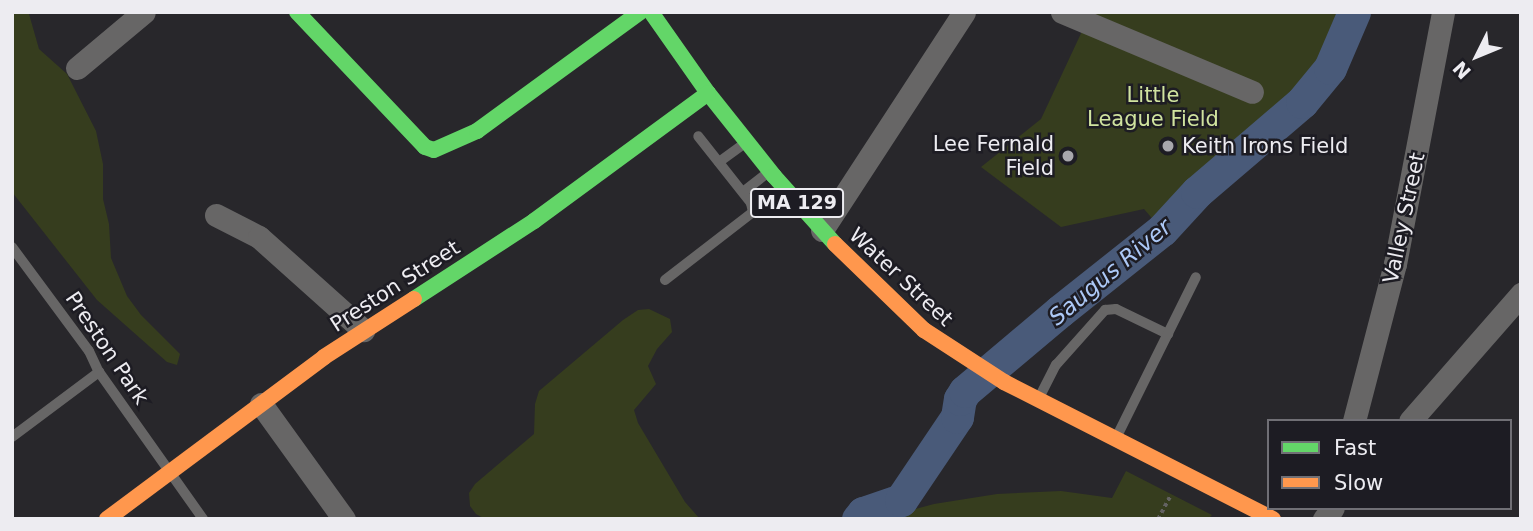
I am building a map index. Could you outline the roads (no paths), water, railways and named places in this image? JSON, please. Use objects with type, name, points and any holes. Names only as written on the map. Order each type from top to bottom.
[{"type":"street","points":[[77,68],[144,12]]},
{"type":"street","points":[[297,12],[425,147],[440,149],[474,134],[640,12]]},
{"type":"street","name":"Water Street","points":[[651,12],[708,93],[769,171],[891,302],[924,330],[973,365],[1004,382],[1273,519]]},
{"type":"street","points":[[822,230],[964,12]]},
{"type":"street","points":[[1062,12],[1252,92]]},
{"type":"street","name":"Valley Street","points":[[1355,419],[1395,264],[1443,12]]},
{"type":"street","name":"Preston Street","points":[[107,519],[363,330],[534,221],[708,93]]},
{"type":"street","points":[[216,215],[259,237],[363,330]]},
{"type":"street","points":[[1412,419],[1521,294]]},
{"type":"street","points":[[261,404],[344,519]]},
{"type":"lane","points":[[665,280],[751,215],[753,206],[698,136]]},
{"type":"lane","points":[[719,162],[746,142]]},
{"type":"lane","points":[[743,192],[769,171]]},
{"type":"lane","name":"Preston Park","points":[[12,247],[89,351],[99,372],[203,519]]},
{"type":"lane","points":[[1115,439],[1196,277]]},
{"type":"lane","points":[[1039,400],[1056,365],[1105,310],[1116,309],[1168,334]]},
{"type":"lane","points":[[12,437],[99,372]]},
{"type":"waterway","name":"Saugus River","points":[[858,519],[863,513],[901,500],[957,417],[960,399],[965,391],[1162,230],[1197,192],[1302,102],[1330,68],[1354,12]]},
{"type":"place","name":"Keith Irons Field","points":[[1168,146]]},
{"type":"place","name":"Lee Fernald Field","points":[[1068,156]]},
{"type":"park label","name":"Little League Field","points":[[1153,107]]}]
